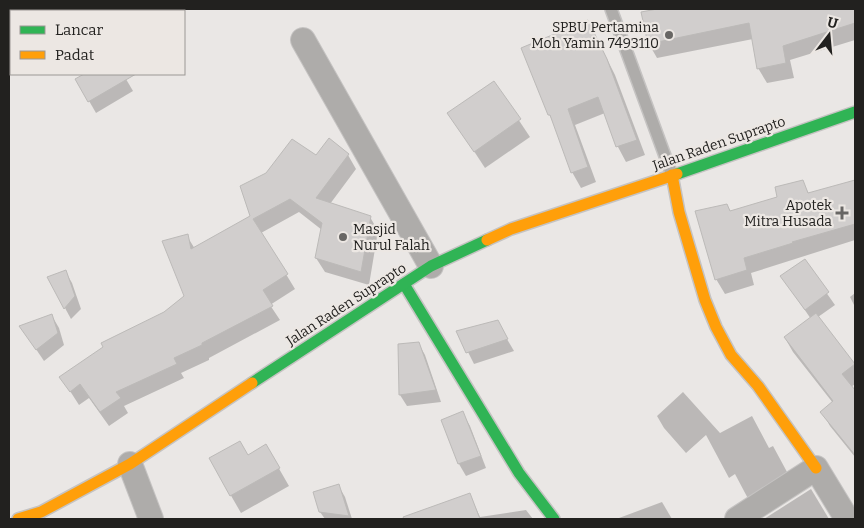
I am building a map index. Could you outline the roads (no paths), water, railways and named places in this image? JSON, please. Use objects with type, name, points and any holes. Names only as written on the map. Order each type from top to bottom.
[{"type":"main road","name":"Jalan Raden Suprapto","points":[[18,519],[42,516],[130,464],[431,266],[511,229],[766,144],[855,112]]},
{"type":"main road","points":[[672,175],[679,212],[705,300],[716,327],[732,355],[758,386],[816,468]]},
{"type":"main road","points":[[404,284],[519,472],[554,519]]},
{"type":"street","points":[[303,40],[431,266]]},
{"type":"street","points":[[130,464],[151,519]]},
{"type":"street","points":[[737,519],[816,468],[847,519]]},
{"type":"lane","points":[[611,9],[672,175]]},
{"type":"place","name":"SPBU Pertamina Moh Yamin 7493110","points":[[669,35]]},
{"type":"place","name":"Apotek Mitra Husada","points":[[842,213]]},
{"type":"place","name":"Masjid Nurul Falah","points":[[343,237]]}]
